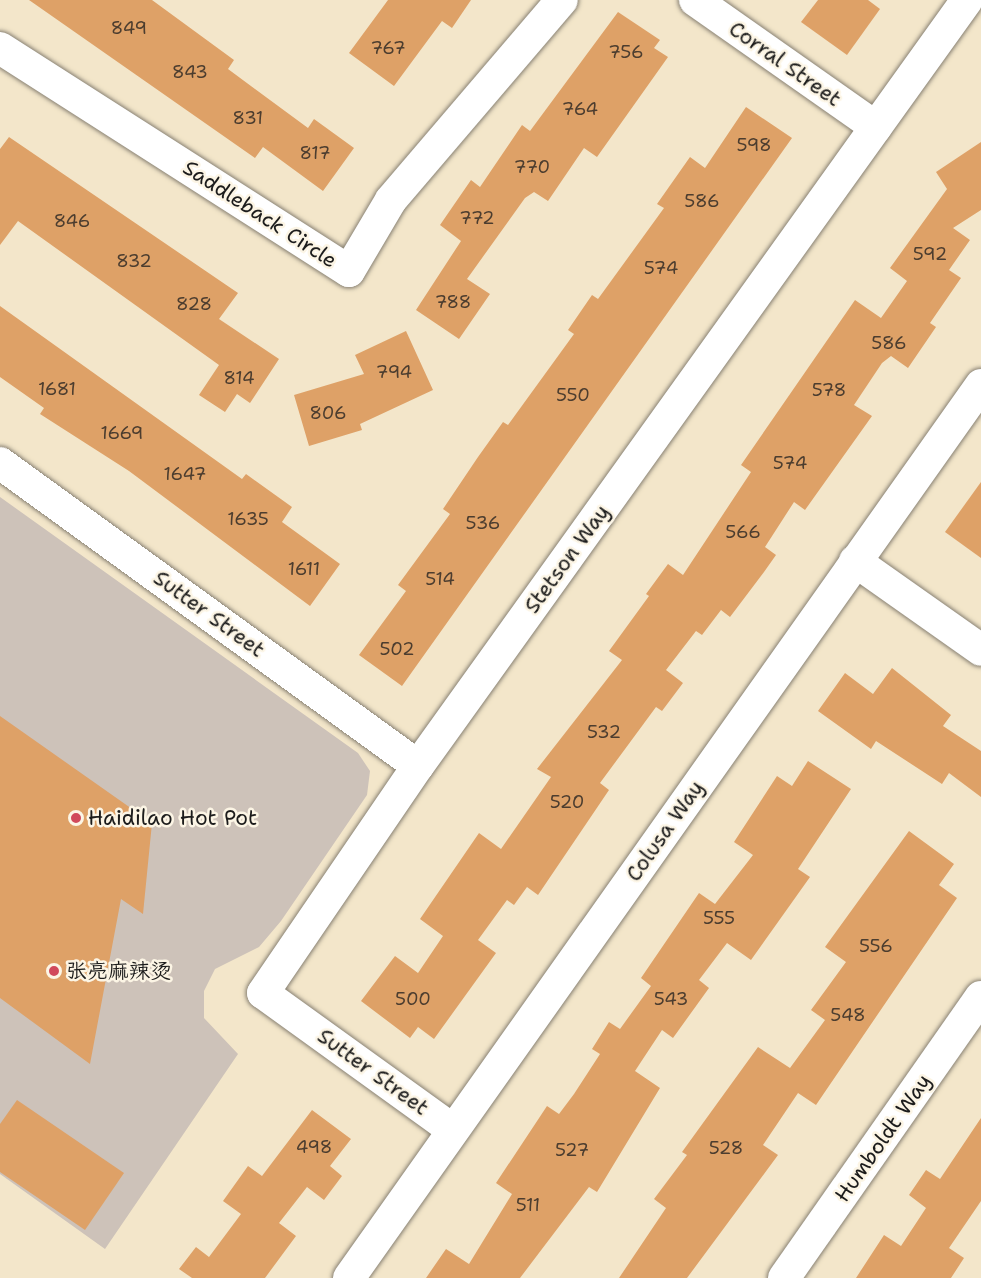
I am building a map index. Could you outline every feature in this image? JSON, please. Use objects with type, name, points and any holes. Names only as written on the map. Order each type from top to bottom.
[{"type":"street","name":"Saddleback Circle","points":[[0,48],[349,272],[391,200],[562,0]]},
{"type":"street","name":"Corral Street","points":[[694,0],[876,127]]},
{"type":"street","name":"Stetson Way","points":[[263,993],[418,766],[967,0]]},
{"type":"street","name":"Colusa Way","points":[[349,1278],[981,385]]},
{"type":"street","name":"Sutter Street","points":[[0,463],[418,766]]},
{"type":"street","points":[[855,561],[981,650]]},
{"type":"street","name":"Sutter Street","points":[[263,993],[453,1130]]},
{"type":"street","name":"Humboldt Way","points":[[784,1278],[981,997]]},
{"type":"shaded area","points":[[0,497],[358,753],[370,771],[367,795],[281,921],[259,947],[215,969],[204,991],[204,1018],[238,1054],[105,1249],[0,1174]]},
{"type":"building","points":[[29,0],[152,0],[234,60],[228,69],[308,128],[314,119],[354,148],[323,191],[263,147],[255,158]]},
{"type":"building","points":[[388,0],[471,0],[452,28],[442,21],[394,86],[349,53]]},
{"type":"building","points":[[818,0],[868,0],[880,9],[847,55],[801,22]]},
{"type":"building","points":[[618,12],[660,40],[654,48],[668,57],[597,157],[584,148],[548,201],[534,192],[525,198],[467,279],[490,294],[459,339],[416,310],[461,241],[440,225],[471,180],[480,187],[522,125],[530,131]]},
{"type":"building","points":[[746,107],[792,138],[402,686],[359,655],[406,591],[398,585],[450,514],[443,509],[503,422],[508,425],[574,334],[568,330],[592,295],[598,299],[664,208],[657,204],[690,157],[705,168]]},
{"type":"building","points":[[9,137],[238,293],[219,319],[279,359],[250,403],[237,394],[225,412],[199,395],[219,365],[18,221],[0,245],[0,149]]},
{"type":"building","points":[[981,142],[981,210],[953,228],[970,240],[949,270],[961,278],[930,323],[936,327],[908,368],[891,356],[882,363],[854,405],[872,416],[805,510],[794,502],[765,547],[776,555],[730,617],[721,610],[702,635],[696,631],[666,670],[683,683],[662,711],[656,707],[600,783],[609,790],[538,895],[527,887],[514,905],[507,900],[478,940],[496,953],[434,1039],[418,1027],[410,1038],[361,1001],[395,956],[418,973],[443,936],[420,919],[479,833],[501,849],[551,777],[537,769],[622,660],[609,651],[649,596],[646,594],[668,564],[683,575],[751,472],[741,465],[855,300],[881,318],[907,281],[890,268],[947,189],[936,172]]},
{"type":"building","points":[[0,306],[242,479],[246,474],[292,507],[282,522],[340,564],[310,606],[129,471],[40,414],[44,408],[0,377]]},
{"type":"building","points":[[406,331],[433,390],[360,424],[362,430],[309,446],[294,395],[364,374],[355,355]]},
{"type":"building","points":[[981,482],[981,558],[945,532]]},
{"type":"building","points":[[892,668],[951,715],[943,726],[981,751],[981,797],[949,773],[942,784],[876,741],[871,749],[818,711],[845,673],[873,694]]},
{"type":"building","points":[[0,716],[152,823],[143,914],[121,899],[90,1064],[0,998]]},
{"type":"building","points":[[808,761],[851,789],[798,869],[810,877],[751,960],[727,943],[699,980],[709,988],[673,1038],[662,1030],[635,1071],[660,1088],[597,1192],[589,1187],[520,1278],[426,1278],[446,1249],[469,1264],[512,1194],[496,1183],[547,1106],[559,1114],[574,1094],[600,1054],[592,1049],[609,1022],[620,1029],[651,986],[641,978],[699,893],[715,904],[753,855],[734,842],[777,776],[792,786]]},
{"type":"building","points":[[909,831],[954,864],[939,885],[957,898],[816,1105],[798,1093],[763,1145],[778,1155],[687,1278],[619,1278],[666,1208],[654,1199],[687,1155],[682,1152],[758,1047],[790,1068],[825,1020],[811,1010],[846,962],[825,947]]},
{"type":"building","points":[[17,1100],[124,1173],[85,1230],[0,1172],[0,1124]]},
{"type":"building","points":[[312,1110],[351,1139],[330,1166],[342,1176],[324,1200],[307,1187],[279,1223],[296,1236],[265,1278],[192,1278],[179,1269],[196,1247],[209,1257],[241,1214],[223,1201],[248,1166],[262,1176]]},
{"type":"building","points":[[981,1118],[981,1201],[949,1248],[964,1258],[951,1278],[856,1278],[884,1235],[901,1246],[926,1208],[909,1195],[926,1170],[940,1179]]},
{"type":"place","name":"Haidilao Hot Pot","points":[[76,818]]},
{"type":"place","name":"张亮麻辣烫","points":[[54,971]]}]
